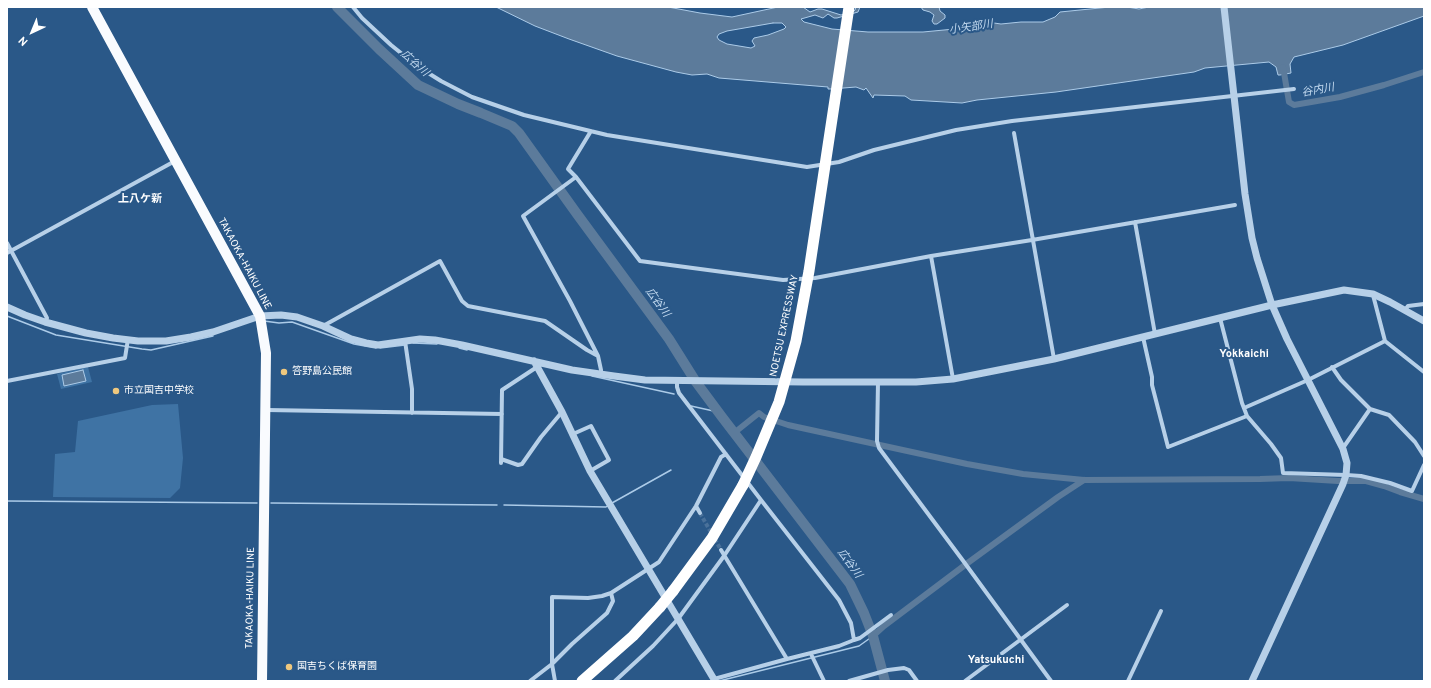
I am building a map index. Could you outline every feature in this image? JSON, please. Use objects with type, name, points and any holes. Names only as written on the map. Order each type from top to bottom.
[{"type":"highway","name":"NOETSU EXPRESSWAY","points":[[582,681],[633,636],[660,607],[712,538],[743,485],[779,402],[796,341],[809,271],[849,7]]},
{"type":"main road","name":"TAKAOKA-HAIKU LINE","points":[[92,7],[260,316],[266,353],[262,681]]},
{"type":"street","points":[[353,7],[362,18],[391,45],[417,66],[472,97],[524,116],[614,136],[807,167],[839,162],[874,150],[956,130],[1012,121],[1170,104],[1234,94],[1294,89]]},
{"type":"street","points":[[1224,7],[1245,194],[1252,238],[1257,258],[1272,305],[1343,449],[1347,463],[1344,479],[1252,681]]},
{"type":"street","points":[[591,131],[568,169],[576,177],[640,261],[783,280],[815,278],[931,256],[1235,205]]},
{"type":"street","points":[[1014,133],[1054,359]]},
{"type":"street","points":[[9,252],[175,162]]},
{"type":"street","points":[[576,177],[523,216],[570,301],[598,356],[601,374]]},
{"type":"street","points":[[1135,222],[1155,334]]},
{"type":"street","points":[[7,243],[9,252],[47,318],[45,322]]},
{"type":"street","points":[[931,256],[953,379]]},
{"type":"street","points":[[322,326],[440,261],[462,301],[468,306],[545,321],[598,356]]},
{"type":"street","points":[[7,307],[45,322],[86,333],[128,339],[166,341],[213,332],[260,316],[281,315],[297,317],[351,339],[366,343],[405,344],[420,339],[435,340],[536,364],[646,380],[680,379],[916,382],[953,379],[1054,359],[1272,305],[1344,290],[1373,294],[1424,321]]},
{"type":"street","points":[[1373,294],[1385,342],[1424,372]]},
{"type":"street","points":[[1405,310],[1408,306],[1424,304]]},
{"type":"street","points":[[1220,318],[1247,416],[1272,444],[1281,458],[1283,474],[1344,479],[1361,476],[1390,483],[1412,491],[1424,465]]},
{"type":"street","points":[[1143,337],[1152,377],[1152,385],[1168,447],[1247,416]]},
{"type":"street","points":[[7,381],[125,358],[128,339]]},
{"type":"street","points":[[1244,408],[1308,380],[1385,342]]},
{"type":"street","points":[[405,344],[412,390],[412,413]]},
{"type":"street","points":[[536,364],[562,412],[590,471],[715,680],[811,654],[860,638],[891,615]]},
{"type":"street","points":[[536,364],[502,390],[501,461],[518,465],[522,464],[541,437],[562,412]]},
{"type":"street","points":[[1332,367],[1341,380],[1370,409],[1389,415],[1415,442],[1424,456]]},
{"type":"street","points":[[680,379],[677,387],[679,393],[839,600],[850,623],[854,640]]},
{"type":"street","points":[[878,382],[877,441],[879,448],[1051,681]]},
{"type":"street","points":[[1343,449],[1370,409]]},
{"type":"street","points":[[266,410],[502,414]]},
{"type":"street","points":[[573,434],[591,426],[610,460],[590,471]]},
{"type":"street","points":[[555,681],[552,664],[552,597],[588,598],[602,596],[611,593],[659,562],[696,506],[721,457],[726,454]]},
{"type":"street","points":[[615,681],[653,646],[678,619],[724,556],[761,500]]},
{"type":"street","points":[[696,506],[700,513]]},
{"type":"street","points":[[721,550],[787,660]]},
{"type":"street","points":[[530,681],[552,664],[607,613],[613,601],[611,593]]},
{"type":"street","points":[[965,681],[1067,605]]},
{"type":"street","points":[[1128,681],[1161,611]]},
{"type":"street","points":[[811,654],[824,681]]},
{"type":"street","points":[[849,681],[888,670],[904,668],[909,670],[917,681]]},
{"type":"shaded area","points":[[88,367],[92,382],[61,389],[57,374]]},
{"type":"shaded area","points":[[178,404],[183,458],[180,488],[170,498],[53,497],[55,454],[75,452],[78,421],[152,405]]},
{"type":"water","name":"小矢部川","points":[[496,7],[668,7],[732,17],[778,7],[803,7],[810,12],[822,9],[841,15],[853,12],[856,7],[860,7],[858,12],[837,18],[834,18],[828,14],[823,18],[815,15],[801,19],[804,22],[832,29],[868,32],[923,32],[965,28],[994,23],[1043,22],[1055,17],[1060,12],[1110,7],[1139,9],[1149,7],[1424,7],[1424,16],[1343,45],[1294,57],[1290,64],[1291,73],[1278,75],[1276,67],[1269,62],[1205,68],[1194,72],[1056,92],[977,100],[962,103],[911,100],[905,96],[874,95],[873,98],[866,88],[864,90],[856,87],[828,89],[828,87],[719,78],[707,74],[692,75],[617,56],[535,26]],"holes":[[[773,23],[782,23],[786,27],[784,29],[754,38],[752,41],[755,46],[751,48],[727,44],[719,40],[717,37],[719,34],[727,31]]]},
{"type":"water","points":[[921,7],[939,7],[940,11],[945,15],[945,18],[937,24],[934,24],[932,21],[934,15],[923,10]]},
{"type":"water","points":[[83,370],[86,381],[64,386],[62,375]]},
{"type":"waterway","name":"広谷川","points":[[337,7],[418,85],[458,104],[512,126],[519,133],[669,339],[696,382],[850,584],[873,636],[885,681]]},
{"type":"waterway","name":"谷内川","points":[[1283,67],[1289,102],[1294,105],[1340,97],[1424,72]]},
{"type":"waterway","points":[[7,316],[56,335],[151,350],[213,336]]},
{"type":"waterway","points":[[264,321],[279,323],[292,322],[354,344],[376,348]]},
{"type":"waterway","points":[[413,343],[437,344]]},
{"type":"waterway","points":[[380,348],[405,345]]},
{"type":"waterway","points":[[459,348],[467,350]]},
{"type":"waterway","points":[[592,376],[674,394]]},
{"type":"waterway","points":[[691,406],[718,412]]},
{"type":"waterway","points":[[734,433],[759,413],[764,417],[788,425],[967,464],[1023,474],[1084,480],[1289,478],[1366,481],[1424,499]]},
{"type":"waterway","points":[[612,503],[671,470]]},
{"type":"waterway","points":[[873,636],[884,626],[969,562],[1058,497],[1084,480]]},
{"type":"waterway","points":[[7,501],[257,503]]},
{"type":"waterway","points":[[271,503],[497,505]]},
{"type":"waterway","points":[[504,505],[606,507],[609,505]]},
{"type":"waterway","points":[[719,681],[859,646],[873,636]]},
{"type":"tunnel","points":[[700,513],[721,550]]},
{"type":"place","name":"答野島公民館","points":[[284,372]]},
{"type":"place","name":"市立国吉中学校","points":[[116,391]]},
{"type":"place","name":"国吉ちくば保育園","points":[[289,667]]},
{"type":"district","name":"上八ケ新","points":[[140,200]]},
{"type":"district","name":"Yokkaichi","points":[[1244,355]]},
{"type":"district","name":"Yatsukuchi","points":[[996,661]]}]
